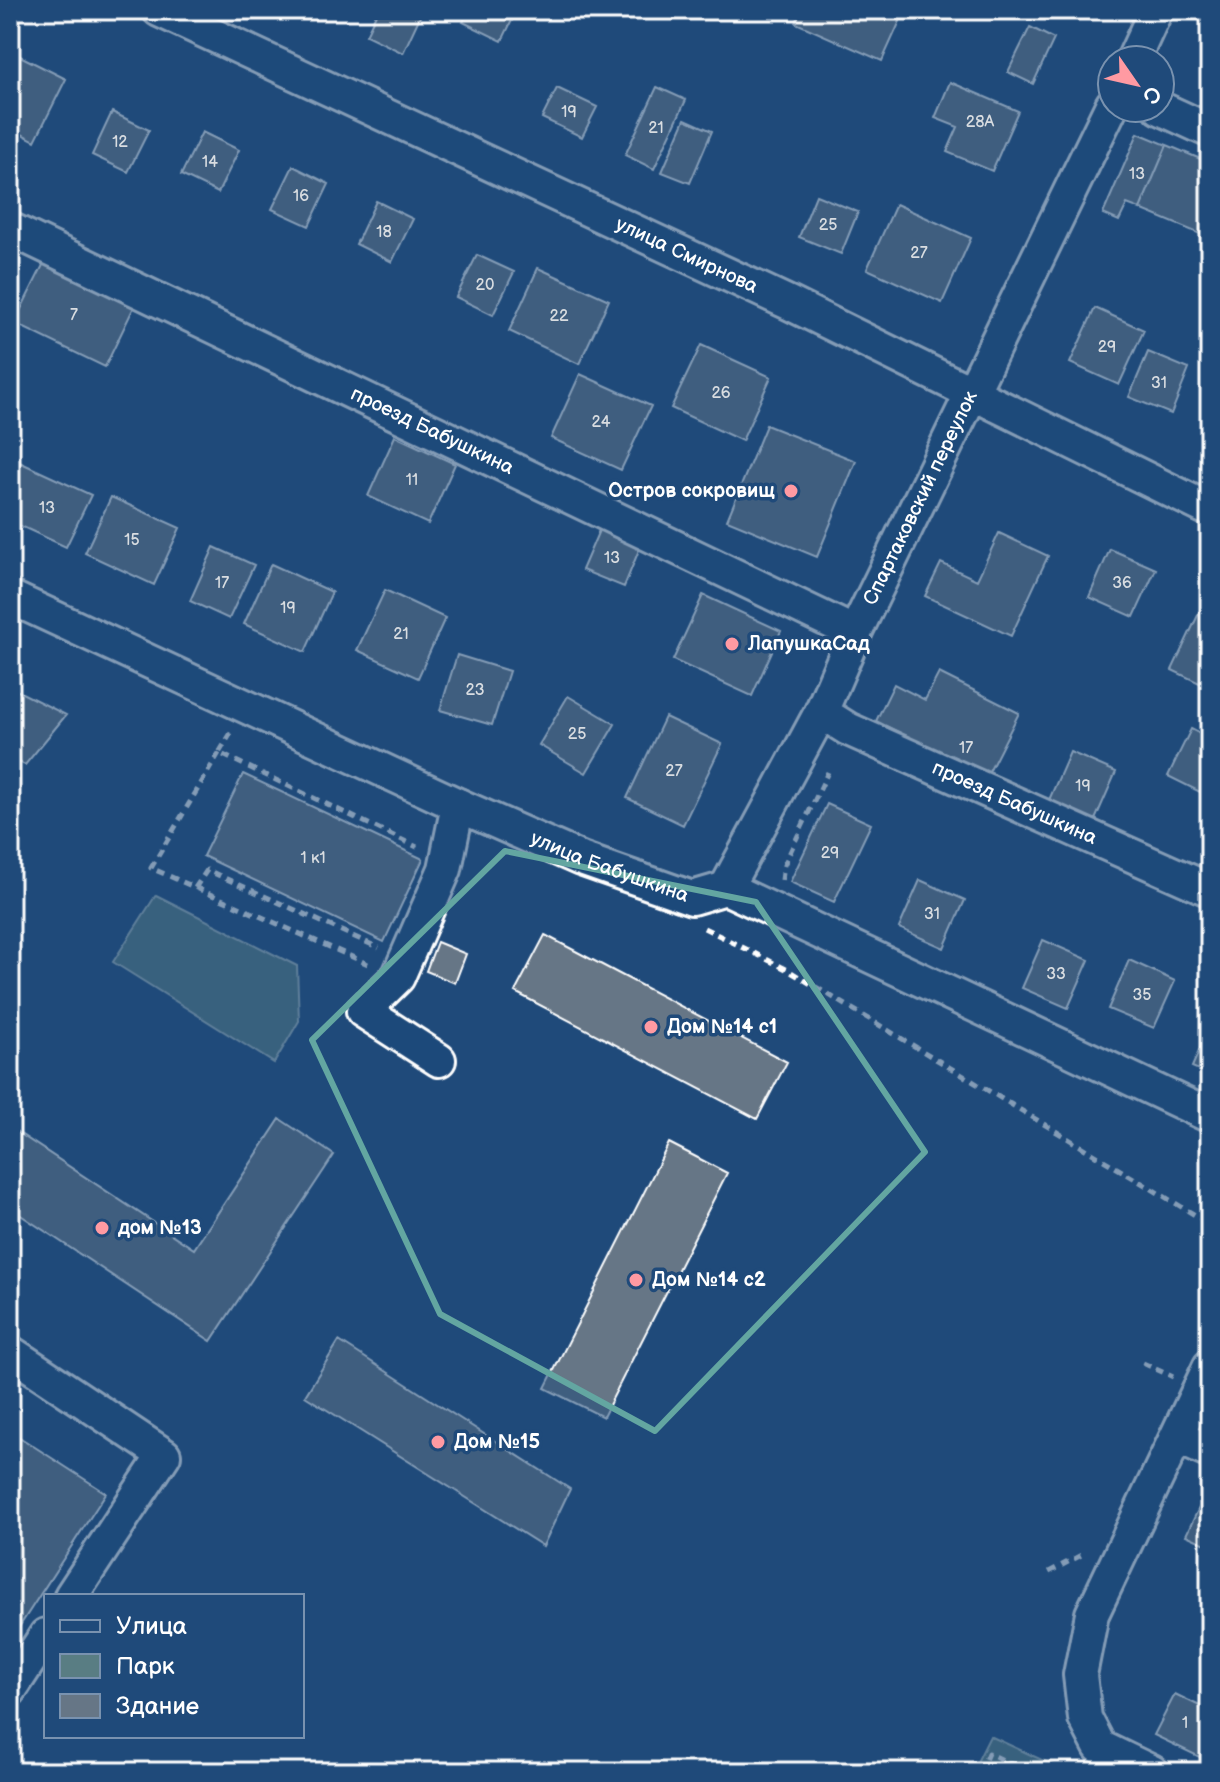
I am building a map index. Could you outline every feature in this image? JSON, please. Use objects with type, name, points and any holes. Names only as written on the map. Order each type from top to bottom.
[{"type":"street","name":"улица Смирнова","points":[[159,10],[789,303],[1210,510]]},
{"type":"street","points":[[1140,44],[1156,10]]},
{"type":"street","points":[[1176,115],[1210,131]]},
{"type":"street","name":"Спартаковский переулок","points":[[726,888],[821,712],[855,633],[1103,124]]},
{"type":"street","name":"проезд Бабушкина","points":[[10,229],[855,633]]},
{"type":"street","name":"улица Бабушкина","points":[[10,597],[581,859],[692,898],[726,888]]},
{"type":"street","name":"проезд Бабушкина","points":[[821,712],[848,729],[1210,890]]},
{"type":"street","points":[[439,1060],[363,1011],[393,965],[447,861],[458,805]]},
{"type":"street","points":[[726,888],[1210,1116]]},
{"type":"street","points":[[10,1352],[164,1455],[72,1594]]},
{"type":"street","points":[[1152,1772],[1100,1747],[1085,1718],[1080,1675],[1092,1614],[1210,1366]]},
{"type":"street","points":[[1177,1437],[1210,1452]]},
{"type":"street","points":[[10,1690],[44,1638]]},
{"type":"path","points":[[222,722],[233,730],[151,868],[393,965]]},
{"type":"path","points":[[219,753],[447,861]]},
{"type":"path","points":[[195,888],[207,870],[393,965]]},
{"type":"path","points":[[692,898],[702,927],[786,969],[1210,1224]]},
{"type":"path","points":[[980,1772],[988,1753],[1029,1772]]},
{"type":"highlighted area","points":[[505,851],[756,902],[925,1152],[655,1431],[440,1314],[312,1040]]},
{"type":"green space","points":[[156,895],[297,966],[299,1021],[274,1063],[113,962]]},
{"type":"green space","points":[[990,1736],[1068,1772],[972,1772]]},
{"type":"building","points":[[378,10],[423,10],[403,53],[366,35]]},
{"type":"building","points":[[469,10],[517,10],[502,41],[463,22]]},
{"type":"building","points":[[801,10],[905,10],[882,61],[796,23]]},
{"type":"building","points":[[1030,27],[1054,39],[1033,84],[1008,72]]},
{"type":"building","points":[[10,51],[66,79],[35,141],[10,128]]},
{"type":"building","points":[[950,82],[1018,111],[992,171],[947,152],[958,127],[935,118]]},
{"type":"building","points":[[657,87],[686,100],[654,169],[625,155]]},
{"type":"building","points":[[557,88],[597,107],[582,137],[542,118]]},
{"type":"building","points":[[112,112],[149,130],[128,172],[92,155]]},
{"type":"building","points":[[685,119],[712,131],[690,183],[662,172]]},
{"type":"building","points":[[202,132],[239,150],[218,193],[181,175]]},
{"type":"building","points":[[1138,133],[1167,145],[1140,209],[1127,204],[1119,221],[1103,214]]},
{"type":"building","points":[[1167,145],[1210,163],[1210,238],[1140,209]]},
{"type":"building","points":[[293,166],[329,184],[309,226],[272,209]]},
{"type":"building","points":[[816,195],[858,212],[841,254],[799,237]]},
{"type":"building","points":[[376,201],[413,219],[392,262],[356,244]]},
{"type":"building","points":[[896,204],[971,238],[942,303],[867,269]]},
{"type":"building","points":[[477,255],[514,272],[493,315],[456,297]]},
{"type":"building","points":[[44,263],[134,307],[105,367],[14,323]]},
{"type":"building","points":[[538,268],[609,300],[579,364],[509,331]]},
{"type":"building","points":[[1095,308],[1144,330],[1119,385],[1070,363]]},
{"type":"building","points":[[701,345],[771,377],[742,441],[671,408]]},
{"type":"building","points":[[1148,352],[1189,369],[1171,414],[1129,397]]},
{"type":"building","points":[[580,374],[651,406],[621,470],[551,438]]},
{"type":"building","name":"Остров сокровищ","points":[[766,425],[856,461],[817,557],[727,520]]},
{"type":"building","points":[[395,436],[455,464],[428,524],[368,496]]},
{"type":"building","points":[[17,461],[91,495],[66,547],[10,521],[10,476]]},
{"type":"building","points":[[111,497],[180,528],[154,585],[85,553]]},
{"type":"building","points":[[600,528],[641,545],[624,587],[582,570]]},
{"type":"building","points":[[999,533],[1048,556],[1011,636],[925,596],[941,563],[977,580]]},
{"type":"building","points":[[214,547],[254,565],[229,619],[190,601]]},
{"type":"building","points":[[1110,549],[1156,569],[1134,617],[1089,597]]},
{"type":"building","points":[[271,564],[332,592],[305,652],[244,624]]},
{"type":"building","points":[[385,590],[445,618],[418,678],[357,650]]},
{"type":"building","points":[[1210,593],[1210,688],[1172,670]]},
{"type":"building","points":[[703,595],[781,631],[752,696],[673,660]]},
{"type":"building","points":[[457,655],[509,671],[492,725],[440,710]]},
{"type":"building","points":[[939,673],[1019,713],[987,776],[876,721],[894,684],[925,700]]},
{"type":"building","points":[[10,687],[66,715],[25,765],[10,758]]},
{"type":"building","points":[[568,696],[615,724],[586,773],[539,745]]},
{"type":"building","points":[[665,717],[722,744],[683,825],[627,798]]},
{"type":"building","points":[[1191,729],[1210,739],[1210,797],[1168,776]]},
{"type":"building","points":[[1070,752],[1116,772],[1095,820],[1049,800]]},
{"type":"building","points":[[243,774],[423,859],[384,942],[203,856]]},
{"type":"building","points":[[827,804],[871,824],[834,902],[790,882]]},
{"type":"building","points":[[920,880],[965,900],[944,948],[899,928]]},
{"type":"building","name":"Дом №14 с1","points":[[545,935],[787,1062],[757,1119],[515,992]]},
{"type":"building","points":[[1043,940],[1089,960],[1068,1008],[1022,988]]},
{"type":"building","points":[[437,942],[466,954],[455,983],[426,971]]},
{"type":"building","points":[[1129,960],[1175,981],[1154,1028],[1108,1009]]},
{"type":"building","points":[[1210,1026],[1210,1075],[1192,1067]]},
{"type":"building","name":"дом №13","points":[[280,1119],[334,1155],[211,1341],[10,1208],[10,1136],[14,1130],[194,1249]]},
{"type":"building","name":"Дом №14 с2","points":[[669,1143],[727,1173],[603,1417],[545,1388]]},
{"type":"building","name":"Дом №15","points":[[339,1341],[570,1489],[543,1546],[305,1396]]},
{"type":"building","points":[[10,1431],[106,1493],[10,1641],[10,1522],[15,1515],[10,1512]]},
{"type":"building","points":[[1210,1488],[1210,1546],[1186,1535]]},
{"type":"building","points":[[1175,1694],[1210,1711],[1210,1762],[1154,1735]]},
{"type":"place","name":"Остров сокровищ","points":[[791,491]]},
{"type":"place","name":"ЛапушкаСад","points":[[732,644]]},
{"type":"place","name":"Дом №14 с1","points":[[651,1027]]},
{"type":"place","name":"дом №13","points":[[102,1228]]},
{"type":"place","name":"Дом №14 с2","points":[[636,1280]]},
{"type":"place","name":"Дом №15","points":[[438,1442]]}]
